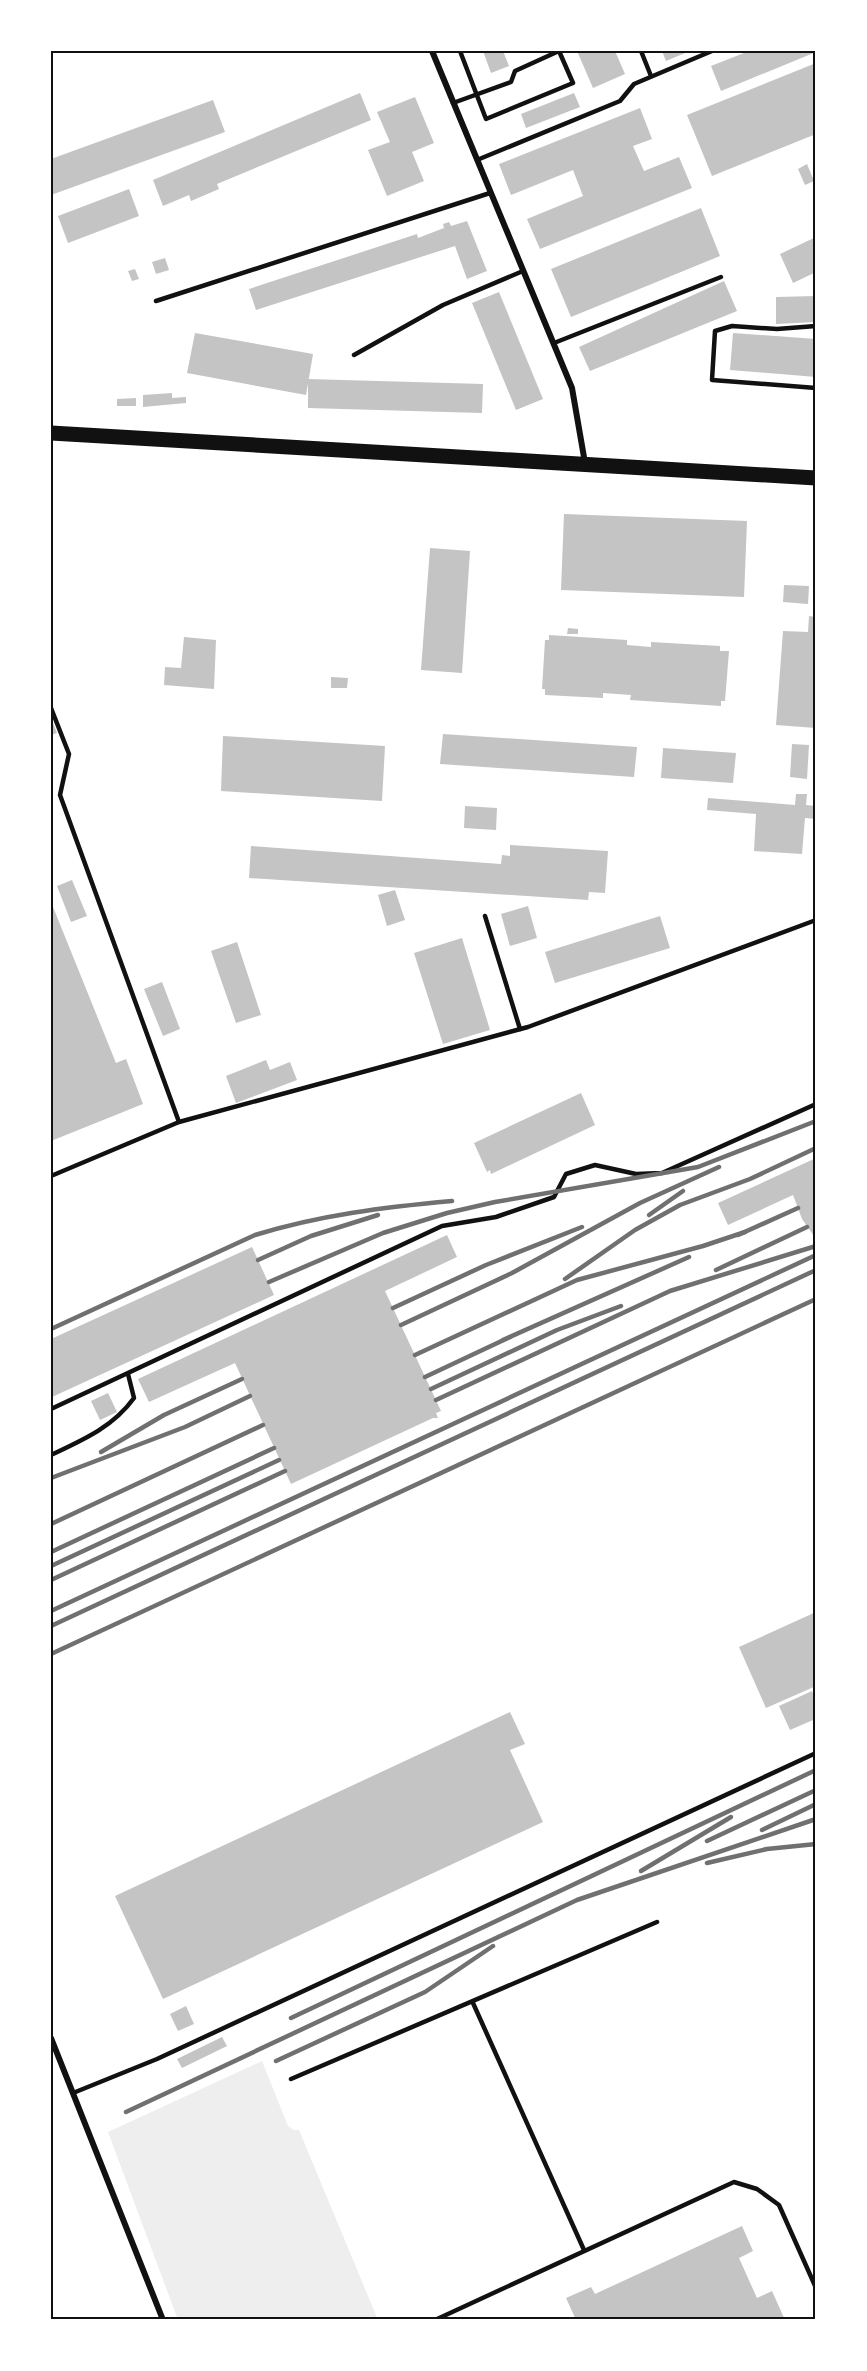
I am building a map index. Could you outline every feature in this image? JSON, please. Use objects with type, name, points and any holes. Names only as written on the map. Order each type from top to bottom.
[{"type":"main road","points":[[51,433],[816,478]]},
{"type":"street","points":[[432,51],[572,388],[585,463]]},
{"type":"street","points":[[51,2038],[163,2320]]},
{"type":"lane","points":[[453,103],[477,96],[511,82],[514,71],[559,51],[573,83],[486,119],[477,96],[460,51]]},
{"type":"lane","points":[[641,51],[651,76]]},
{"type":"lane","points":[[477,160],[620,101],[634,84],[712,51]]},
{"type":"lane","points":[[156,301],[490,193]]},
{"type":"lane","points":[[354,355],[443,305],[523,271]]},
{"type":"lane","points":[[554,343],[721,277]]},
{"type":"lane","points":[[816,326],[777,329],[732,326],[715,331],[712,380],[816,388]]},
{"type":"lane","points":[[51,708],[69,754],[60,795],[179,1122]]},
{"type":"lane","points":[[484,916],[520,1029]]},
{"type":"lane","points":[[51,1176],[179,1122],[520,1029],[816,921]]},
{"type":"lane","points":[[51,1409],[442,1226],[496,1217],[554,1197],[566,1174],[595,1165],[636,1174],[662,1173],[816,1104]]},
{"type":"lane","points":[[51,1455],[91,1437],[121,1416],[134,1398],[128,1374]]},
{"type":"lane","points":[[73,2093],[157,2059],[816,1753]]},
{"type":"lane","points":[[291,2079],[473,2003],[657,1922]]},
{"type":"lane","points":[[473,2003],[584,2250]]},
{"type":"lane","points":[[435,2320],[734,2182],[757,2189],[779,2205],[816,2288]]},
{"type":"shaded area","points":[[262,2061],[288,2126],[299,2130],[378,2320],[178,2320],[108,2132]]},
{"type":"building","points":[[483,51],[503,51],[509,66],[491,73]]},
{"type":"building","points":[[577,51],[615,51],[625,74],[593,88]]},
{"type":"building","points":[[662,51],[690,51],[666,61]]},
{"type":"building","points":[[749,51],[816,52],[721,91],[711,66]]},
{"type":"building","points":[[816,63],[816,134],[712,176],[687,115]]},
{"type":"building","points":[[360,93],[371,120],[217,184],[219,189],[191,201],[189,195],[163,206],[153,180]]},
{"type":"building","points":[[574,93],[580,107],[526,128],[521,114]]},
{"type":"building","points":[[415,97],[434,143],[412,152],[424,181],[387,196],[368,150],[390,142],[377,112]]},
{"type":"building","points":[[213,100],[225,132],[51,195],[51,159]]},
{"type":"building","points":[[640,108],[652,139],[633,146],[644,171],[679,157],[692,188],[540,249],[527,219],[583,196],[573,170],[511,195],[499,164]]},
{"type":"building","points":[[807,164],[814,181],[805,185],[798,169]]},
{"type":"building","points":[[129,189],[139,216],[68,243],[58,216]]},
{"type":"building","points":[[701,208],[720,256],[571,317],[551,269]]},
{"type":"building","points":[[467,221],[487,271],[467,279],[455,246],[256,310],[249,289],[417,234],[418,238],[444,228],[443,224],[449,222],[451,226]]},
{"type":"building","points":[[816,237],[816,272],[793,283],[780,254]]},
{"type":"building","points":[[165,258],[169,270],[156,274],[152,262]]},
{"type":"building","points":[[135,269],[139,279],[132,281],[128,271]]},
{"type":"building","points":[[724,281],[737,311],[590,371],[579,347]]},
{"type":"building","points":[[499,292],[543,399],[516,410],[472,303]]},
{"type":"building","points":[[816,296],[816,322],[776,324],[776,297]]},
{"type":"building","points":[[195,333],[313,354],[306,395],[187,373]]},
{"type":"building","points":[[733,333],[816,339],[816,377],[730,370]]},
{"type":"building","points":[[308,379],[483,384],[482,413],[308,408]]},
{"type":"building","points":[[172,393],[172,398],[186,397],[186,403],[143,407],[143,395]]},
{"type":"building","points":[[136,398],[136,406],[117,406],[117,399]]},
{"type":"building","points":[[564,514],[747,521],[744,597],[561,590]]},
{"type":"building","points":[[430,548],[470,551],[462,673],[421,670]]},
{"type":"building","points":[[784,585],[809,586],[808,604],[783,602]]},
{"type":"building","points":[[809,616],[816,617],[816,728],[776,725],[783,631],[808,632]]},
{"type":"building","points":[[568,628],[578,629],[578,634],[567,634]]},
{"type":"building","points":[[549,635],[627,640],[627,645],[651,647],[651,642],[720,646],[720,651],[729,651],[725,701],[721,701],[721,706],[630,700],[631,695],[603,693],[603,698],[545,695],[545,689],[542,689],[545,640],[549,640]]},
{"type":"building","points":[[184,637],[216,640],[214,689],[164,685],[165,667],[181,668]]},
{"type":"building","points":[[331,677],[348,678],[347,688],[331,688]]},
{"type":"building","points":[[51,718],[57,733],[51,735]]},
{"type":"building","points":[[443,734],[637,747],[634,777],[440,764]]},
{"type":"building","points":[[223,736],[385,746],[382,801],[221,791]]},
{"type":"building","points":[[792,744],[809,745],[807,779],[790,777]]},
{"type":"building","points":[[663,748],[736,753],[733,783],[661,778]]},
{"type":"building","points":[[796,794],[807,794],[806,805],[816,806],[816,819],[805,818],[802,854],[754,851],[756,814],[707,810],[708,798],[795,805]]},
{"type":"building","points":[[465,806],[497,808],[496,830],[464,828]]},
{"type":"building","points":[[510,845],[608,851],[605,893],[589,892],[588,900],[249,878],[251,846],[501,864],[502,855],[510,856]]},
{"type":"building","points":[[72,880],[87,916],[71,922],[57,886]]},
{"type":"building","points":[[395,890],[405,920],[387,926],[378,895]]},
{"type":"building","points":[[51,902],[116,1063],[126,1059],[143,1104],[51,1141]]},
{"type":"building","points":[[528,906],[537,938],[510,946],[501,914]]},
{"type":"building","points":[[660,916],[670,948],[555,983],[545,952]]},
{"type":"building","points":[[462,938],[490,1030],[443,1044],[414,953]]},
{"type":"building","points":[[237,942],[261,1015],[236,1023],[211,951]]},
{"type":"building","points":[[162,982],[180,1029],[163,1036],[144,989]]},
{"type":"building","points":[[266,1060],[270,1070],[290,1062],[297,1080],[236,1103],[226,1076]]},
{"type":"building","points":[[581,1093],[595,1125],[491,1174],[490,1170],[487,1172],[474,1143]]},
{"type":"building","points":[[816,1158],[816,1239],[802,1219],[793,1195],[728,1225],[718,1203]]},
{"type":"building","points":[[447,1235],[457,1257],[385,1291],[441,1411],[436,1413],[438,1418],[433,1418],[291,1484],[235,1363],[149,1402],[138,1379]]},
{"type":"building","points":[[252,1247],[274,1295],[52,1397],[51,1339]]},
{"type":"building","points":[[108,1393],[117,1412],[100,1420],[91,1401]]},
{"type":"building","points":[[816,1612],[816,1686],[766,1708],[739,1647]]},
{"type":"building","points":[[812,1691],[816,1702],[816,1726],[813,1720],[790,1730],[779,1706]]},
{"type":"building","points":[[510,1712],[525,1744],[510,1750],[543,1822],[163,1999],[115,1896]]},
{"type":"building","points":[[186,2006],[194,2024],[178,2031],[170,2014]]},
{"type":"building","points":[[222,2037],[227,2046],[182,2068],[177,2059]]},
{"type":"building","points":[[742,2226],[753,2251],[739,2258],[757,2298],[772,2291],[785,2320],[576,2320],[566,2298],[591,2287],[595,2294]]},
{"type":"railway","points":[[269,1282],[383,1233],[447,1213],[495,1202],[698,1167],[816,1121]]},
{"type":"railway","points":[[565,1279],[635,1230],[680,1205],[750,1179],[816,1148]]},
{"type":"railway","points":[[401,1325],[512,1273],[640,1203],[719,1167]]},
{"type":"railway","points":[[649,1215],[683,1191]]},
{"type":"railway","points":[[51,1329],[255,1235],[304,1222],[353,1213],[452,1201]]},
{"type":"railway","points":[[738,1235],[798,1208]]},
{"type":"railway","points":[[258,1260],[311,1236],[378,1215]]},
{"type":"railway","points":[[393,1308],[486,1265],[582,1227]]},
{"type":"railway","points":[[716,1270],[807,1227]]},
{"type":"railway","points":[[415,1355],[577,1280],[703,1246],[745,1232]]},
{"type":"railway","points":[[436,1400],[670,1291],[816,1246]]},
{"type":"railway","points":[[51,1611],[816,1255]]},
{"type":"railway","points":[[503,1340],[689,1257]]},
{"type":"railway","points":[[51,1626],[816,1270]]},
{"type":"railway","points":[[51,1654],[816,1299]]},
{"type":"railway","points":[[431,1389],[557,1330],[621,1306]]},
{"type":"railway","points":[[425,1377],[510,1337]]},
{"type":"railway","points":[[101,1452],[164,1415],[242,1379]]},
{"type":"railway","points":[[51,1478],[185,1427],[250,1396]]},
{"type":"railway","points":[[51,1524],[263,1425]]},
{"type":"railway","points":[[51,1552],[274,1448]]},
{"type":"railway","points":[[51,1566],[279,1460]]},
{"type":"railway","points":[[51,1580],[285,1471]]},
{"type":"railway","points":[[291,2018],[816,1770]]},
{"type":"railway","points":[[707,1841],[816,1790]]},
{"type":"railway","points":[[762,1830],[816,1804]]},
{"type":"railway","points":[[641,1871],[731,1817]]},
{"type":"railway","points":[[126,2112],[577,1900],[816,1819]]},
{"type":"railway","points":[[707,1863],[767,1849],[816,1844]]},
{"type":"railway","points":[[276,2061],[425,1992],[493,1946]]}]
